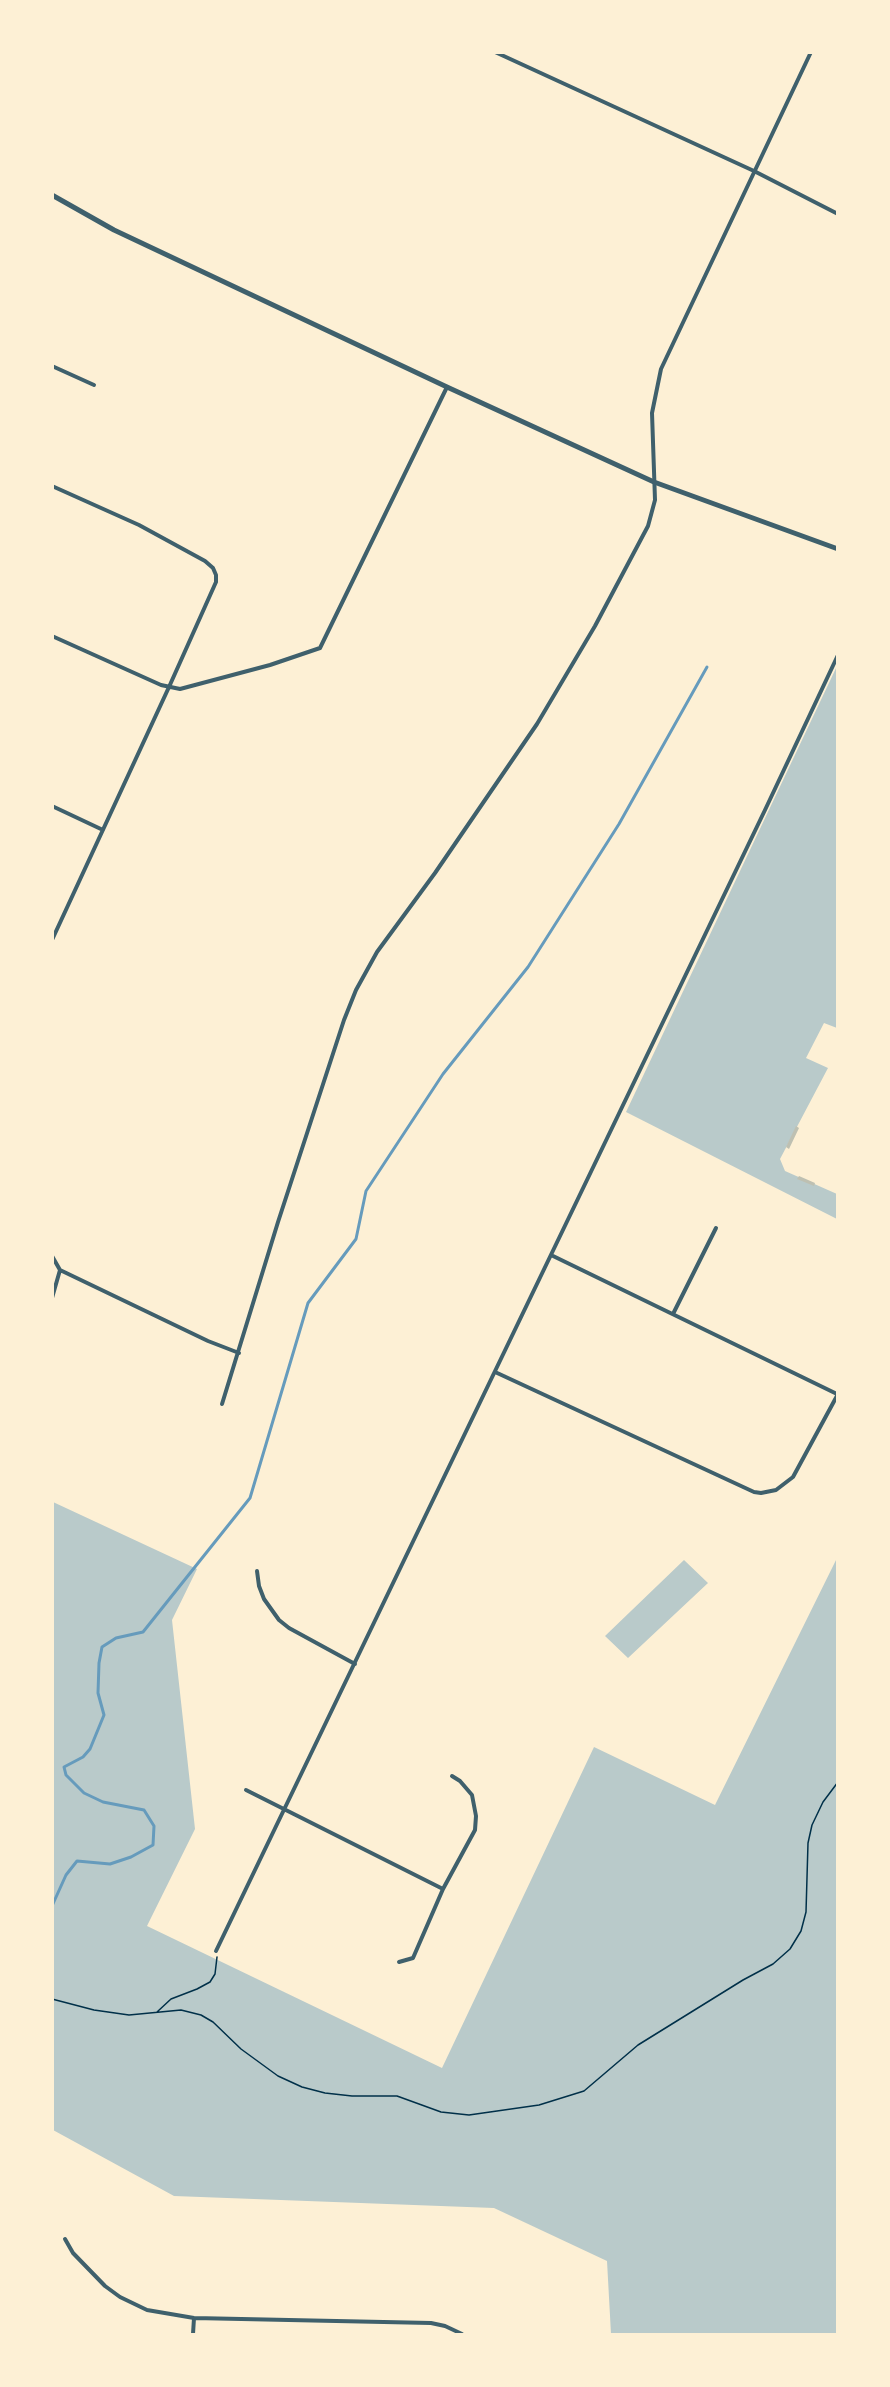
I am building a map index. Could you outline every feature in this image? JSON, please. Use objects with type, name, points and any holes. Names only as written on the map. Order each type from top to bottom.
[{"type":"street","points":[[495,52],[754,171],[837,214]]},
{"type":"street","points":[[222,1404],[278,1222],[344,1020],[356,990],[377,952],[435,873],[537,724],[595,626],[648,526],[655,500],[652,413],[661,369],[811,52]]},
{"type":"street","points":[[52,195],[124,234],[654,482],[837,549]]},
{"type":"street","points":[[52,366],[94,386]]},
{"type":"street","points":[[52,636],[161,685],[180,689],[244,673],[320,648],[447,387]]},
{"type":"street","points":[[52,486],[139,525],[205,561],[214,570],[216,582],[52,940]]},
{"type":"street","points":[[216,1951],[765,810],[837,655]]},
{"type":"street","points":[[52,806],[103,830]]},
{"type":"street","points":[[673,1314],[716,1228]]},
{"type":"street","points":[[495,1372],[760,1493],[782,1487],[794,1478],[837,1394],[551,1255]]},
{"type":"street","points":[[52,1256],[60,1270],[208,1341],[239,1353]]},
{"type":"street","points":[[52,1298],[60,1270]]},
{"type":"street","points":[[257,1571],[264,1599],[279,1620],[289,1629],[355,1664]]},
{"type":"street","points":[[399,1962],[413,1958],[443,1889],[472,1837],[476,1816],[472,1795],[460,1781],[452,1776]]},
{"type":"street","points":[[246,1790],[443,1889]]},
{"type":"street","points":[[65,2239],[73,2253],[90,2272],[120,2297],[147,2310],[194,2318],[431,2323],[462,2334]]},
{"type":"street","points":[[193,2334],[194,2318]]},
{"type":"path","points":[[52,1999],[94,2010],[129,2015],[181,2010],[201,2015],[213,2022],[241,2049],[278,2076],[302,2088],[325,2093],[352,2096],[397,2096],[441,2112],[470,2115],[538,2104],[584,2091],[638,2045],[743,1980],[774,1964],[790,1949],[801,1931],[806,1912],[808,1843],[812,1825],[823,1802],[837,1782]]},
{"type":"path","points":[[157,2013],[171,1998],[210,1982],[217,1965],[216,1951]]},
{"type":"shaded area","points":[[837,666],[837,1028],[824,1023],[806,1058],[828,1068],[780,1159],[785,1171],[837,1194],[837,1219],[626,1112]]},
{"type":"shaded area","points":[[53,1502],[197,1569],[172,1620],[195,1829],[147,1926],[442,2068],[594,1747],[715,1805],[837,1558],[837,2334],[611,2334],[607,2261],[494,2208],[174,2196],[53,2130]]},
{"type":"shaded area","points":[[684,1560],[708,1583],[628,1658],[605,1636]]},
{"type":"building","points":[[796,1126],[799,1128],[789,1149],[786,1147]]},
{"type":"building","points":[[799,1176],[815,1183],[814,1186],[797,1179]]},
{"type":"waterway","points":[[52,1906],[66,1875],[77,1861],[110,1864],[131,1857],[153,1845],[154,1826],[144,1810],[103,1802],[84,1793],[66,1775],[64,1767],[83,1757],[90,1749],[104,1715],[98,1693],[102,1647],[116,1638],[143,1632],[250,1498],[308,1303],[356,1239],[366,1191],[443,1074],[528,967],[619,824],[707,667]]}]
